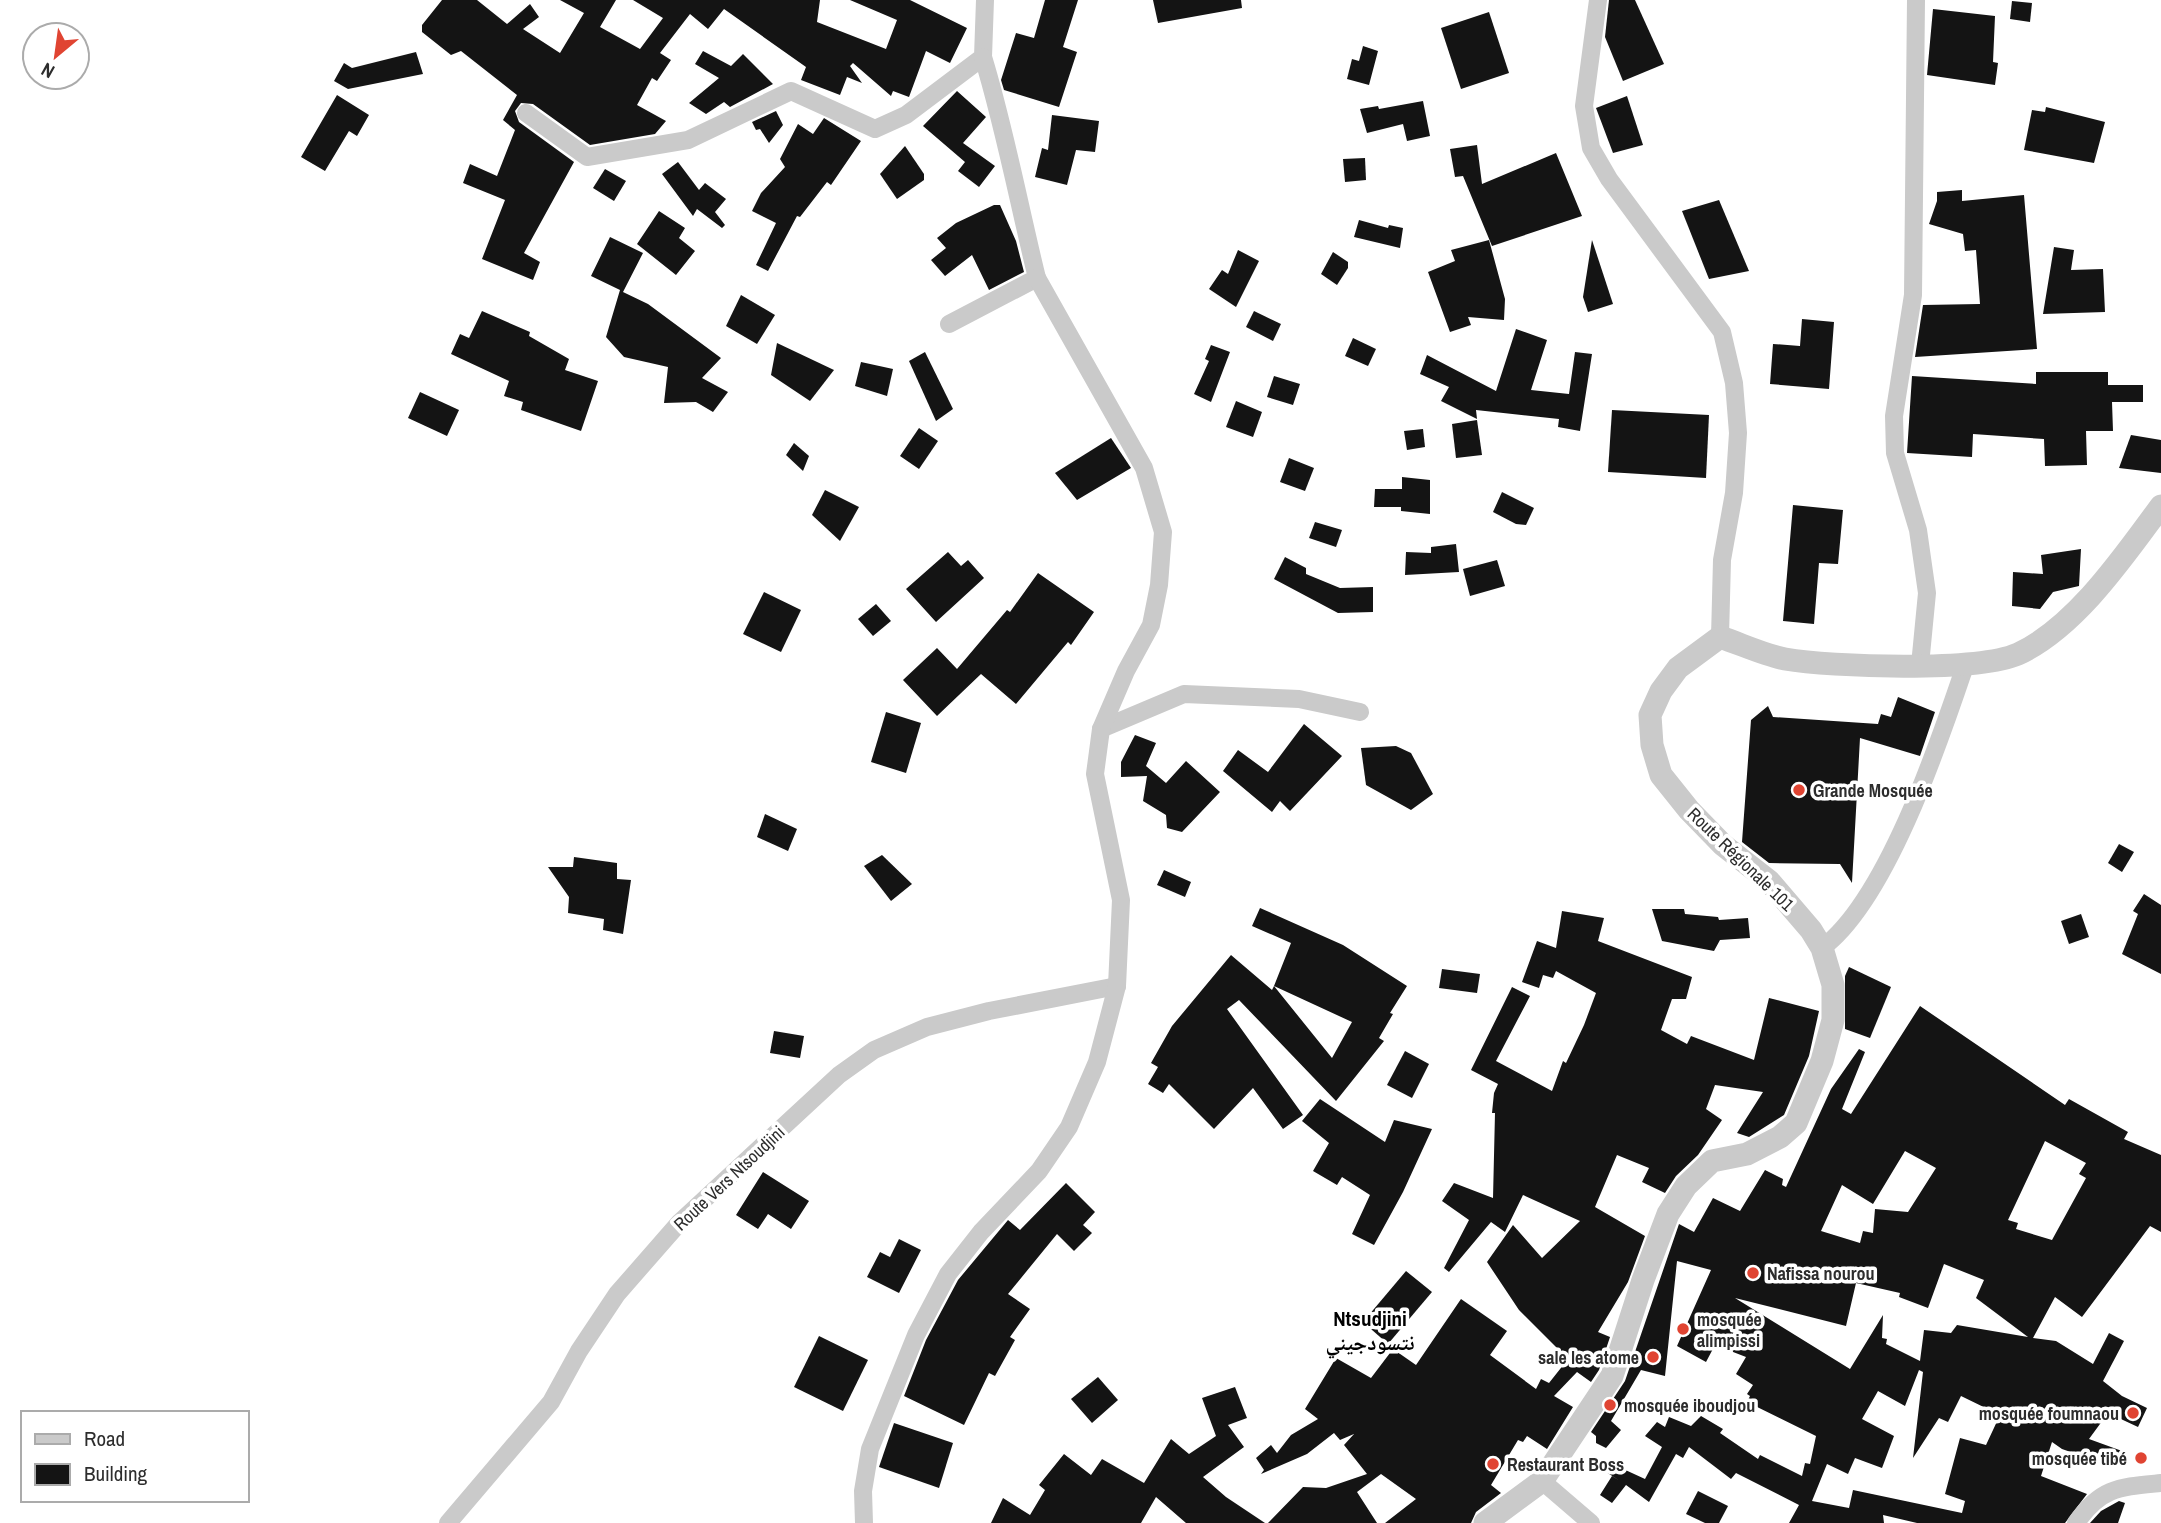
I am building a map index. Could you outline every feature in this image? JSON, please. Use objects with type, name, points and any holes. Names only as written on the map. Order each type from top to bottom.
[{"type":"street","points":[[864,1523],[863,1490],[870,1449],[916,1335],[948,1274],[981,1232],[1038,1171],[1069,1127],[1097,1062],[1117,986],[1121,900],[1095,774],[1101,729],[1126,671],[1152,625],[1159,584],[1163,532],[1144,468],[1037,278],[1008,163],[997,103],[983,57],[985,0]]},
{"type":"street","points":[[1598,0],[1584,106],[1591,148],[1617,191],[1722,332],[1734,383],[1738,433],[1734,493],[1722,560],[1720,636],[1784,659],[1920,666],[1991,663],[2019,654],[2052,631],[2118,564],[2161,506]]},
{"type":"street","points":[[1916,0],[1913,295],[1894,416],[1895,453],[1918,530],[1927,593],[1920,666]]},
{"type":"street","points":[[526,113],[587,157],[688,140],[791,91],[875,129],[906,115],[983,57]]},
{"type":"street","points":[[949,324],[1037,278]]},
{"type":"street","name":"Route Régionale 101","points":[[1485,1523],[1542,1481],[1612,1376],[1668,1214],[1686,1186],[1712,1161],[1747,1153],[1780,1137],[1796,1123],[1822,1061],[1833,1020],[1833,985],[1822,948],[1811,930],[1769,881],[1723,845],[1661,775],[1652,745],[1650,715],[1661,691],[1678,668],[1720,636]]},
{"type":"street","points":[[1822,948],[1848,921],[1895,843],[1933,760],[1966,663]]},
{"type":"street","points":[[1101,729],[1184,694],[1299,699],[1360,712]]},
{"type":"street","name":"Route Vers Ntsoudjini","points":[[448,1523],[551,1402],[579,1351],[617,1294],[680,1222],[839,1075],[874,1050],[927,1027],[989,1011],[1117,986]]},
{"type":"street","points":[[1542,1481],[1591,1523]]},
{"type":"street","points":[[2076,1523],[2096,1498],[2118,1488],[2161,1483]]},
{"type":"building","points":[[442,0],[477,0],[507,24],[530,4],[539,17],[523,29],[560,53],[584,13],[560,0],[616,0],[600,27],[640,49],[663,18],[633,0],[820,0],[817,22],[886,49],[897,20],[850,0],[910,0],[967,28],[950,63],[926,51],[909,97],[893,91],[891,96],[853,63],[850,66],[862,83],[847,77],[840,95],[801,80],[806,67],[724,9],[708,29],[690,14],[660,53],[671,60],[657,81],[652,78],[637,105],[666,121],[655,134],[590,145],[533,104],[521,103],[515,111],[519,122],[574,162],[524,253],[540,262],[533,280],[482,259],[505,200],[463,183],[470,164],[497,176],[515,130],[503,120],[517,95],[461,51],[451,55],[422,32],[422,25]]},
{"type":"building","points":[[1045,0],[1078,0],[1063,47],[1077,52],[1059,107],[1004,90],[1001,80],[1016,33],[1034,38]]},
{"type":"building","points":[[1153,0],[1241,0],[1242,8],[1158,23]]},
{"type":"building","points":[[1609,0],[1635,0],[1664,64],[1623,81],[1605,37]]},
{"type":"building","points":[[2012,1],[2032,3],[2030,22],[2010,19]]},
{"type":"building","points":[[1933,9],[1995,16],[1993,62],[1998,63],[1995,85],[1927,75]]},
{"type":"building","points":[[1489,12],[1509,73],[1461,89],[1441,28]]},
{"type":"building","points":[[1363,46],[1378,51],[1369,85],[1347,79],[1352,59],[1359,61]]},
{"type":"building","points":[[703,51],[731,66],[743,54],[773,84],[730,107],[724,102],[706,114],[689,103],[719,78],[695,64]]},
{"type":"building","points":[[416,52],[423,74],[348,89],[334,81],[344,63],[352,68]]},
{"type":"building","points":[[957,91],[986,117],[963,143],[995,166],[979,187],[958,171],[965,162],[923,126]]},
{"type":"building","points":[[337,95],[369,115],[357,136],[349,131],[325,171],[301,157]]},
{"type":"building","points":[[1627,96],[1643,145],[1613,153],[1596,108]]},
{"type":"building","points":[[1423,101],[1430,136],[1407,141],[1403,124],[1367,133],[1360,109],[1378,106],[1379,109]]},
{"type":"building","points":[[2046,107],[2105,122],[2094,163],[2024,150],[2032,110],[2045,112]]},
{"type":"building","points":[[776,111],[783,125],[769,143],[752,122]]},
{"type":"building","points":[[1052,115],[1099,121],[1095,152],[1076,150],[1067,185],[1035,177],[1042,148],[1048,150]]},
{"type":"building","points":[[824,118],[861,141],[831,185],[827,182],[800,217],[797,216],[768,271],[756,265],[776,223],[752,211],[761,193],[785,167],[780,159],[798,124],[813,134]]},
{"type":"building","points":[[1477,145],[1482,184],[1556,153],[1582,216],[1492,246],[1463,176],[1455,177],[1450,149]]},
{"type":"building","points":[[905,146],[924,174],[924,180],[897,199],[880,174]]},
{"type":"building","points":[[1365,158],[1366,180],[1345,182],[1343,159]]},
{"type":"building","points":[[678,162],[699,190],[705,183],[726,199],[715,212],[725,225],[722,228],[697,209],[693,216],[662,174]]},
{"type":"building","points":[[605,169],[626,181],[614,201],[593,188]]},
{"type":"building","points":[[1962,190],[1962,201],[2024,195],[2037,349],[1915,357],[1923,305],[1980,304],[1976,250],[1965,251],[1963,234],[1929,224],[1937,201],[1937,192]]},
{"type":"building","points":[[1719,200],[1749,271],[1709,279],[1682,211]]},
{"type":"building","points":[[994,205],[1000,205],[1016,241],[1024,272],[989,290],[972,255],[945,276],[931,260],[946,248],[937,238],[956,223]]},
{"type":"building","points":[[659,211],[685,228],[679,238],[695,251],[676,275],[637,244]]},
{"type":"building","points":[[1359,220],[1388,228],[1389,225],[1403,228],[1400,248],[1354,237]]},
{"type":"building","points":[[610,237],[643,253],[623,292],[648,304],[721,358],[702,378],[728,392],[713,412],[696,402],[664,403],[668,367],[624,357],[606,337],[620,290],[591,276]]},
{"type":"building","points":[[1489,240],[1505,299],[1504,320],[1468,317],[1471,325],[1450,332],[1428,272],[1455,261],[1451,250]]},
{"type":"building","points":[[1592,240],[1613,304],[1588,312],[1583,297]]},
{"type":"building","points":[[2054,247],[2074,250],[2071,270],[2103,269],[2105,312],[2043,314]]},
{"type":"building","points":[[1238,250],[1259,261],[1236,307],[1209,289],[1222,270],[1228,274]]},
{"type":"building","points":[[1333,252],[1348,262],[1348,268],[1337,285],[1321,274]]},
{"type":"building","points":[[741,295],[775,315],[757,344],[726,326]]},
{"type":"building","points":[[482,311],[530,332],[529,336],[569,359],[565,370],[598,381],[581,431],[521,410],[523,402],[504,396],[509,381],[451,354],[460,334],[469,338]]},
{"type":"building","points":[[1254,311],[1281,324],[1273,341],[1246,327]]},
{"type":"building","points":[[1802,319],[1834,322],[1829,389],[1770,384],[1773,344],[1800,346]]},
{"type":"building","points":[[1516,329],[1547,340],[1531,390],[1569,394],[1575,352],[1592,354],[1580,431],[1558,427],[1559,419],[1476,410],[1477,419],[1441,401],[1449,387],[1420,374],[1427,355],[1496,391]]},
{"type":"building","points":[[1353,338],[1376,349],[1368,366],[1345,356]]},
{"type":"building","points":[[777,343],[834,370],[810,401],[771,375]]},
{"type":"building","points":[[1211,345],[1230,352],[1211,402],[1194,394],[1209,361],[1205,359]]},
{"type":"building","points":[[925,352],[953,409],[936,421],[909,361]]},
{"type":"building","points":[[861,362],[893,369],[887,396],[855,386]]},
{"type":"building","points":[[2036,372],[2108,372],[2108,385],[2143,385],[2143,402],[2112,402],[2113,431],[2086,431],[2087,465],[2045,466],[2044,439],[1973,434],[1972,457],[1907,453],[1912,376],[2036,384]]},
{"type":"building","points":[[1274,376],[1300,384],[1293,405],[1267,397]]},
{"type":"building","points":[[420,392],[459,410],[447,436],[408,418]]},
{"type":"building","points":[[1236,401],[1262,412],[1253,437],[1226,427]]},
{"type":"building","points":[[1612,410],[1709,415],[1706,478],[1608,472]]},
{"type":"building","points":[[1477,420],[1482,455],[1456,458],[1452,424]]},
{"type":"building","points":[[919,428],[938,441],[919,469],[900,456]]},
{"type":"building","points":[[1423,429],[1425,447],[1407,450],[1404,431]]},
{"type":"building","points":[[2131,435],[2161,440],[2161,473],[2119,468]]},
{"type":"building","points":[[1111,438],[1131,468],[1077,500],[1055,473]]},
{"type":"building","points":[[794,443],[809,456],[803,471],[786,455]]},
{"type":"building","points":[[1289,458],[1314,468],[1305,491],[1280,482]]},
{"type":"building","points":[[1402,477],[1430,480],[1430,514],[1401,511],[1401,507],[1374,507],[1375,489],[1402,489]]},
{"type":"building","points":[[825,490],[859,507],[840,541],[812,515]]},
{"type":"building","points":[[1502,492],[1534,508],[1526,525],[1516,524],[1493,512]]},
{"type":"building","points":[[1793,505],[1843,510],[1838,564],[1819,563],[1814,624],[1783,621]]},
{"type":"building","points":[[1315,522],[1342,530],[1336,547],[1309,538]]},
{"type":"building","points":[[1456,544],[1459,572],[1405,575],[1406,552],[1431,553],[1431,547]]},
{"type":"building","points":[[2081,549],[2079,586],[2053,592],[2040,609],[2012,606],[2013,572],[2043,574],[2041,555]]},
{"type":"building","points":[[948,552],[961,566],[968,560],[984,578],[936,622],[906,589]]},
{"type":"building","points":[[1285,557],[1306,568],[1306,574],[1340,588],[1373,587],[1373,612],[1338,613],[1274,579]]},
{"type":"building","points":[[1497,560],[1505,586],[1470,596],[1463,569]]},
{"type":"building","points":[[1038,573],[1094,612],[1071,645],[1068,642],[1016,704],[981,674],[937,716],[903,680],[937,648],[957,669],[1007,610],[1010,612]]},
{"type":"building","points":[[764,592],[801,610],[781,652],[743,634]]},
{"type":"building","points":[[876,604],[891,621],[873,636],[858,619]]},
{"type":"building","points":[[1898,697],[1935,712],[1920,756],[1860,738],[1852,883],[1840,864],[1769,863],[1742,842],[1751,720],[1768,706],[1773,717],[1878,724],[1881,714],[1891,717]]},
{"type":"building","points":[[886,712],[921,723],[906,773],[871,762]]},
{"type":"building","points":[[1304,724],[1342,756],[1290,811],[1280,801],[1272,812],[1223,771],[1238,750],[1268,772]]},
{"type":"building","points":[[1135,735],[1156,743],[1146,766],[1166,783],[1186,761],[1220,792],[1182,832],[1167,828],[1166,815],[1143,801],[1147,776],[1121,777],[1121,762]]},
{"type":"building","points":[[1396,746],[1411,753],[1433,794],[1411,810],[1366,785],[1361,748]]},
{"type":"building","points":[[765,814],[797,829],[788,851],[757,837]]},
{"type":"building","points":[[2119,844],[2134,852],[2122,872],[2108,863]]},
{"type":"building","points":[[882,855],[912,884],[891,901],[864,866]]},
{"type":"building","points":[[574,857],[617,863],[617,879],[631,880],[623,934],[603,930],[604,919],[568,913],[569,897],[548,867],[573,867]]},
{"type":"building","points":[[1164,870],[1191,882],[1185,897],[1157,885]]},
{"type":"building","points":[[2144,894],[2161,905],[2161,974],[2122,954],[2138,914],[2133,911]]},
{"type":"building","points":[[1260,908],[1343,945],[1407,986],[1390,1013],[1393,1014],[1379,1038],[1384,1041],[1336,1101],[1239,1000],[1227,1009],[1303,1115],[1283,1129],[1253,1088],[1214,1129],[1169,1084],[1163,1093],[1148,1084],[1158,1067],[1151,1063],[1172,1026],[1231,955],[1272,990],[1291,943],[1252,926]],"holes":[[[1274,986],[1352,1022],[1332,1058]]]},
{"type":"building","points":[[1652,909],[1684,909],[1685,914],[1718,917],[1719,920],[1748,918],[1750,938],[1720,940],[1714,951],[1662,941]]},
{"type":"building","points":[[1562,911],[1604,918],[1598,941],[1692,977],[1686,999],[1672,999],[1661,1030],[1687,1044],[1691,1036],[1754,1060],[1769,998],[1819,1011],[1809,1056],[1784,1115],[1749,1137],[1737,1133],[1763,1092],[1715,1085],[1706,1109],[1722,1120],[1698,1155],[1676,1176],[1665,1193],[1642,1182],[1649,1168],[1617,1155],[1595,1207],[1645,1236],[1628,1282],[1598,1332],[1610,1337],[1599,1370],[1591,1382],[1577,1372],[1554,1396],[1573,1407],[1547,1449],[1527,1436],[1523,1442],[1518,1440],[1491,1485],[1501,1493],[1476,1512],[1471,1523],[1385,1523],[1416,1499],[1381,1474],[1357,1492],[1377,1523],[1268,1523],[1303,1487],[1326,1488],[1367,1474],[1344,1445],[1354,1434],[1340,1440],[1334,1433],[1307,1454],[1261,1474],[1264,1470],[1256,1458],[1271,1445],[1277,1453],[1291,1435],[1318,1419],[1305,1409],[1336,1358],[1371,1378],[1393,1349],[1416,1365],[1461,1299],[1507,1331],[1490,1355],[1536,1389],[1541,1379],[1549,1383],[1568,1359],[1519,1310],[1487,1262],[1513,1225],[1542,1258],[1580,1221],[1523,1195],[1505,1232],[1491,1222],[1449,1272],[1444,1268],[1469,1220],[1442,1201],[1454,1183],[1493,1198],[1495,1113],[1492,1113],[1498,1084],[1471,1070],[1512,987],[1530,996],[1496,1061],[1552,1091],[1563,1061],[1566,1063],[1584,1025],[1596,993],[1556,971],[1553,978],[1543,975],[1539,988],[1522,982],[1537,941],[1556,948]]},
{"type":"building","points":[[2081,914],[2089,937],[2069,944],[2061,921]]},
{"type":"building","points":[[1849,967],[1891,987],[1870,1038],[1845,1029],[1845,976]]},
{"type":"building","points":[[1442,969],[1480,974],[1477,993],[1439,988]]},
{"type":"building","points":[[1920,1006],[2065,1105],[2069,1099],[2128,1132],[2124,1139],[2161,1155],[2161,1232],[2150,1226],[2082,1317],[2055,1297],[2033,1338],[2056,1341],[2093,1364],[2109,1333],[2124,1341],[2103,1381],[2122,1396],[2147,1408],[2138,1427],[2108,1413],[2089,1439],[2122,1451],[2116,1468],[2062,1449],[2052,1442],[2041,1476],[2087,1494],[2065,1523],[1917,1523],[1883,1515],[1884,1523],[1789,1523],[1799,1505],[1736,1473],[1731,1479],[1689,1447],[1683,1458],[1676,1454],[1649,1502],[1626,1485],[1612,1503],[1600,1495],[1612,1476],[1620,1481],[1603,1470],[1608,1462],[1645,1479],[1662,1447],[1645,1436],[1657,1422],[1665,1427],[1669,1417],[1691,1426],[1701,1416],[1723,1429],[1720,1433],[1758,1459],[1760,1455],[1802,1476],[1805,1463],[1810,1464],[1816,1436],[1747,1402],[1750,1396],[1747,1394],[1753,1385],[1736,1374],[1746,1357],[1715,1345],[1706,1362],[1677,1346],[1711,1270],[1677,1261],[1665,1376],[1641,1370],[1611,1421],[1621,1430],[1606,1448],[1596,1443],[1596,1436],[1591,1432],[1625,1381],[1679,1224],[1694,1232],[1713,1198],[1740,1211],[1765,1170],[1783,1179],[1782,1185],[1786,1187],[1831,1089],[1859,1049],[1865,1052],[1842,1109],[1851,1114]],"holes":[[[2045,1141],[2086,1163],[2079,1174],[2086,1178],[2052,1240],[2016,1229],[2018,1223],[2008,1220]],[[1905,1151],[1936,1168],[1908,1212],[1875,1209],[1873,1233],[1863,1231],[1860,1243],[1821,1231],[1842,1185],[1873,1204]],[[1944,1264],[1984,1280],[1976,1298],[2028,1337],[1957,1325],[1951,1333],[1924,1330],[1920,1361],[1886,1344],[1887,1339],[1882,1338],[1883,1315],[1850,1369],[1735,1298],[1846,1326],[1856,1283],[1900,1293],[1899,1297],[1928,1308]],[[1919,1370],[1923,1372],[1913,1458],[1939,1418],[1948,1422],[1961,1396],[2000,1415],[1986,1445],[1960,1438],[1945,1494],[1965,1501],[1962,1513],[1853,1490],[1849,1508],[1812,1501],[1827,1464],[1848,1474],[1855,1458],[1882,1468],[1894,1436],[1862,1419],[1878,1391],[1905,1406]]]},
{"type":"building","points":[[774,1031],[804,1036],[800,1058],[770,1053]]},
{"type":"building","points":[[1405,1051],[1429,1064],[1412,1098],[1387,1085]]},
{"type":"building","points":[[1320,1099],[1385,1142],[1394,1120],[1432,1129],[1403,1192],[1374,1245],[1352,1234],[1370,1195],[1342,1177],[1337,1185],[1313,1171],[1329,1143],[1302,1121]]},
{"type":"building","points":[[763,1172],[809,1201],[791,1229],[768,1214],[758,1229],[736,1215]]},
{"type":"building","points":[[1066,1183],[1095,1212],[1083,1225],[1092,1233],[1074,1251],[1057,1234],[1008,1294],[1030,1309],[1010,1337],[1015,1340],[995,1376],[989,1373],[964,1425],[904,1396],[926,1340],[958,1280],[1008,1220],[1020,1230]]},
{"type":"building","points":[[899,1239],[921,1250],[899,1293],[867,1277],[880,1252],[890,1257]]},
{"type":"building","points":[[1406,1271],[1432,1292],[1388,1344],[1363,1322]]},
{"type":"building","points":[[819,1336],[868,1360],[843,1411],[794,1387]]},
{"type":"building","points":[[1098,1377],[1118,1400],[1092,1423],[1071,1399]]},
{"type":"building","points":[[1235,1387],[1247,1418],[1228,1425],[1244,1447],[1203,1477],[1226,1497],[1265,1523],[1186,1523],[1156,1497],[1141,1523],[991,1523],[1003,1498],[1030,1515],[1045,1490],[1039,1485],[1064,1454],[1091,1475],[1102,1459],[1144,1483],[1171,1439],[1189,1454],[1216,1436],[1202,1398]]},
{"type":"building","points":[[894,1423],[953,1443],[939,1488],[879,1467]]},
{"type":"building","points":[[1698,1491],[1728,1506],[1719,1523],[1705,1523],[1686,1514]]},
{"type":"building","points":[[2119,1501],[2125,1503],[2118,1523],[2090,1523],[2101,1511]]},
{"type":"place","name":"Grande Mosquée","points":[[1799,790]]},
{"type":"place","name":"Nafissa nourou","points":[[1753,1273]]},
{"type":"place","name":"mosquée alimpissi","points":[[1683,1329]]},
{"type":"place","name":"sale les atome","points":[[1653,1357]]},
{"type":"place","name":"mosquée iboudjou","points":[[1610,1405]]},
{"type":"place","name":"mosquée foumnaou","points":[[2133,1413]]},
{"type":"place","name":"mosquée tibé","points":[[2141,1458]]},
{"type":"place","name":"Restaurant Boss","points":[[1493,1464]]},
{"type":"district","name":"Ntsudjini نتسودجيني","points":[[1370,1330]]}]
